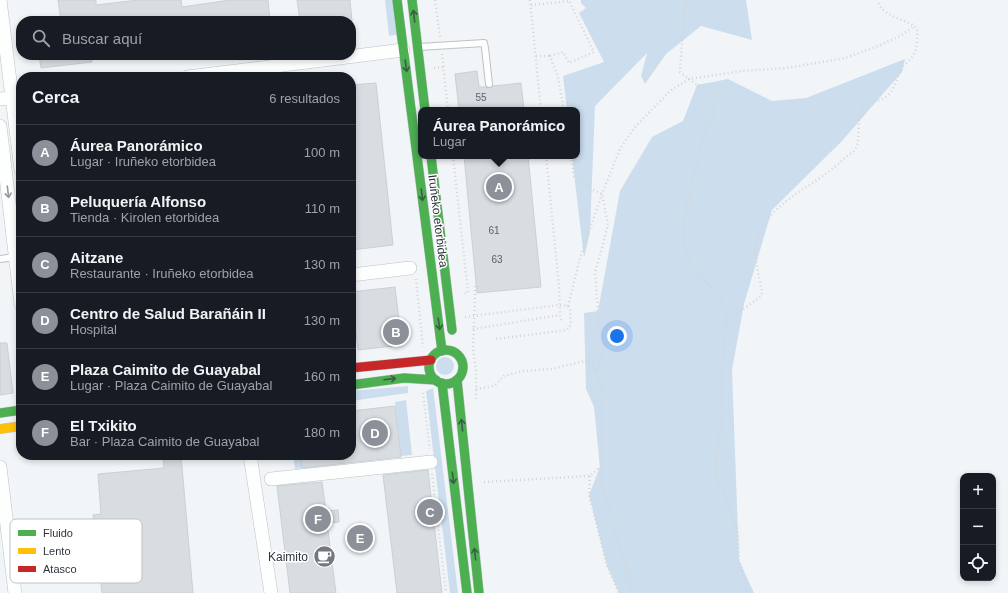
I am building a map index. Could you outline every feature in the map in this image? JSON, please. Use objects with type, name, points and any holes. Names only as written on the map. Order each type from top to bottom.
[{"type":"main road","name":"Iruñeko etorbidea","points":[[397,0],[442,351]]},
{"type":"main road","points":[[412,0],[425,107]]},
{"type":"main road","name":"Iruñeko etorbidea","points":[[431,159],[454,346]]},
{"type":"main road","points":[[356,368],[431,360],[438,353],[454,346],[462,360],[463,366],[463,371],[457,380],[448,384],[417,377],[356,384]]},
{"type":"main road","points":[[431,360],[430,371],[439,382],[467,593]]},
{"type":"main road","points":[[457,380],[479,593]]},
{"type":"main road","points":[[0,413],[16,411]]},
{"type":"main road","points":[[0,429],[16,427]]},
{"type":"street","points":[[0,0],[16,134]]},
{"type":"street","points":[[356,56],[403,50]]},
{"type":"street","points":[[240,72],[329,60]]},
{"type":"street","points":[[0,126],[16,265]]},
{"type":"street","points":[[356,274],[410,268]]},
{"type":"street","points":[[251,460],[271,593]]},
{"type":"street","points":[[271,479],[431,462]]},
{"type":"street","points":[[0,467],[10,551]]},
{"type":"street","points":[[14,583],[15,593]]},
{"type":"lane","points":[[418,47],[484,43],[489,84]]},
{"type":"lane","points":[[0,259],[15,257]]},
{"type":"path","points":[[530,0],[541,107]]},
{"type":"path","points":[[687,0],[684,15],[680,72],[697,85],[715,88],[716,103],[711,121],[704,134],[691,186],[683,226],[684,249],[691,264],[717,294],[727,309],[721,386],[723,414],[716,460],[716,479],[727,498],[738,531],[739,560],[747,593]]},
{"type":"path","points":[[726,326],[733,316],[759,298],[762,293],[755,245],[758,235],[764,225],[781,206],[804,188],[834,169],[854,150],[858,141],[860,112],[863,107],[884,98],[892,91],[902,69],[915,52],[917,30],[914,26],[888,14],[878,4],[878,0]]},
{"type":"path","points":[[530,5],[570,1],[594,52],[570,63],[563,52],[550,56],[536,56]]},
{"type":"path","points":[[496,339],[567,330],[572,324],[568,306],[580,258],[602,194],[620,149],[634,128],[670,91],[689,79],[742,71],[787,68],[845,58],[881,45],[902,35],[914,26]]},
{"type":"path","points":[[550,56],[558,77],[563,107]]},
{"type":"path","name":"Iruñeko etorbidea","points":[[453,159],[468,293]]},
{"type":"path","points":[[546,159],[560,318],[562,321]]},
{"type":"path","points":[[571,159],[574,176],[587,187],[602,194]]},
{"type":"path","points":[[602,194],[608,225],[595,273],[603,347],[597,371],[603,392],[600,467],[602,485],[633,593]]},
{"type":"path","points":[[475,286],[473,348],[476,372],[477,408]]},
{"type":"path","points":[[450,318],[560,305],[568,306]]},
{"type":"path","points":[[473,329],[560,315]]},
{"type":"path","points":[[476,389],[494,386],[504,376],[523,371],[551,369],[585,361],[597,371]]},
{"type":"path","points":[[423,391],[446,593]]},
{"type":"path","points":[[484,482],[590,476],[600,467]]},
{"type":"path","points":[[483,475],[485,489]]},
{"type":"path","points":[[590,476],[590,495],[605,559],[619,593]]},
{"type":"shaded area","points":[[385,0],[397,0],[401,34],[389,36]]},
{"type":"shaded area","points":[[581,0],[746,0],[752,40],[701,26],[666,54],[645,84],[641,76],[647,53],[595,106],[590,232],[584,258],[572,159],[580,159],[580,107],[567,107],[563,76],[604,62],[579,13],[586,8],[581,3]]},
{"type":"shaded area","points":[[905,59],[902,72],[842,141],[772,210],[744,304],[732,370],[739,560],[754,593],[619,593],[607,566],[589,495],[600,467],[594,407],[586,389],[584,313],[598,311],[620,191],[652,137],[683,121],[697,85],[728,79],[772,101],[806,98]]},
{"type":"shaded area","points":[[445,357],[451,360],[454,366],[451,372],[445,375],[439,372],[436,366],[439,360]]},
{"type":"shaded area","points":[[408,386],[408,393],[356,400],[356,391]]},
{"type":"shaded area","points":[[433,388],[458,593],[450,593],[426,391]]},
{"type":"shaded area","points":[[406,400],[412,455],[401,456],[395,402]]},
{"type":"shaded area","points":[[294,460],[302,460],[303,468],[295,469]]},
{"type":"building","points":[[58,0],[96,0],[96,5],[138,0],[181,0],[182,7],[230,0],[268,0],[270,16],[60,16]]},
{"type":"building","points":[[297,0],[350,0],[352,16],[299,16]]},
{"type":"building","points":[[40,60],[92,60],[92,62],[41,68]]},
{"type":"building","points":[[477,71],[479,87],[489,88],[493,86],[521,83],[524,107],[459,107],[455,74]]},
{"type":"building","points":[[376,83],[393,245],[356,249],[356,85]]},
{"type":"building","points":[[464,159],[528,159],[541,287],[477,293]]},
{"type":"building","points":[[395,287],[402,345],[358,350],[356,333],[356,291]]},
{"type":"building","points":[[0,343],[7,343],[13,393],[0,395]]},
{"type":"building","points":[[395,406],[401,457],[302,468],[301,460],[356,460],[356,410]]},
{"type":"building","points":[[163,460],[181,460],[193,593],[102,593],[101,583],[142,583],[142,519],[93,519],[93,515],[101,514],[98,474],[164,468]]},
{"type":"building","points":[[428,470],[442,593],[397,593],[383,475]]},
{"type":"building","points":[[322,482],[326,511],[338,510],[339,522],[327,523],[336,593],[290,593],[277,486]]},
{"type":"traffic: fast","points":[[397,0],[442,351]]},
{"type":"traffic: fast","points":[[412,0],[425,107]]},
{"type":"traffic: fast","points":[[431,159],[452,330]]},
{"type":"traffic: fast","points":[[446,350],[458,355],[463,367],[458,379],[446,384],[434,379],[429,367],[434,355],[446,350]]},
{"type":"traffic: fast","points":[[356,384],[404,378],[436,380]]},
{"type":"traffic: fast","points":[[457,380],[479,593]]},
{"type":"traffic: fast","points":[[442,383],[467,593]]},
{"type":"traffic: fast","points":[[0,413],[16,411]]},
{"type":"traffic: slow","points":[[0,429],[16,427]]},
{"type":"traffic: jam","points":[[356,368],[431,360]]},
{"type":"place","name":"Áurea Panorámico","points":[[499,187]]},
{"type":"place","name":"Peluquería Alfonso","points":[[396,332]]},
{"type":"place","name":"Centro de Salud Barañáin II","points":[[375,433]]},
{"type":"place","name":"Aitzane","points":[[430,512]]},
{"type":"place","name":"El Txikito","points":[[318,519]]},
{"type":"place","name":"Plaza Caimito de Guayabal","points":[[360,538]]},
{"type":"place","name":"Kaimito","points":[[324,557]]}]
